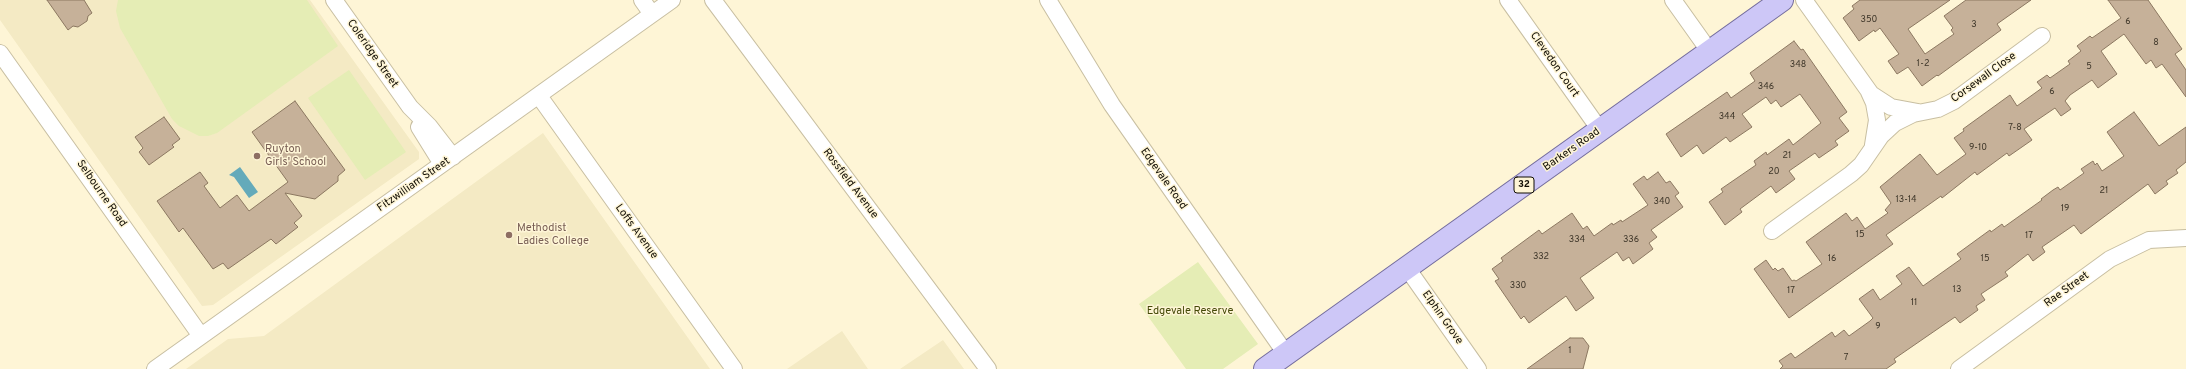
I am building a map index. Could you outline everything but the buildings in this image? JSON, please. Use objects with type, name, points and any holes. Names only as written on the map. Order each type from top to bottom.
[{"type":"main road","name":"Barkers Road","points":[[1265,369],[1782,0]]},
{"type":"street","name":"Coleridge Street","points":[[334,0],[410,107],[421,131],[448,161]]},
{"type":"street","points":[[642,0],[652,14]]},
{"type":"street","name":"Fitzwilliam Street","points":[[155,369],[672,0]]},
{"type":"street","name":"Rossfield Avenue","points":[[713,0],[988,369]]},
{"type":"street","name":"Edgevale Road","points":[[1048,0],[1112,105],[1286,354]]},
{"type":"street","name":"Clevedon Court","points":[[1508,0],[1600,130]]},
{"type":"street","points":[[1673,0],[1710,52]]},
{"type":"street","name":"Corsewall Close","points":[[1804,0],[1868,91],[1874,103],[1877,120],[1876,136],[1871,150]]},
{"type":"street","name":"Corsewall Close","points":[[1772,231],[1851,174],[1861,165],[1881,136],[1895,123],[1908,116],[1938,109],[1954,101],[2042,36]]},
{"type":"street","name":"Selbourne Road","points":[[0,53],[201,336]]},
{"type":"street","name":"Corsewall Close","points":[[1868,91],[1888,106],[1907,111],[1922,112]]},
{"type":"street","name":"Lofts Avenue","points":[[539,96],[734,369]]},
{"type":"street","name":"Rae Street","points":[[1958,369],[2110,259],[2149,240],[2186,238]]},
{"type":"street","name":"Elphin Grove","points":[[1407,268],[1478,369]]},
{"type":"shaded area","name":"Ruyton Girls' School","points":[[0,0],[310,0],[419,152],[419,159],[213,305],[202,306],[0,20]]},
{"type":"shaded area","name":"Methodist Ladies College","points":[[543,133],[710,369],[186,369],[228,339],[264,336]]},
{"type":"shaded area","points":[[842,331],[868,369],[787,369]]},
{"type":"shaded area","points":[[943,340],[964,369],[900,369]]},
{"type":"green space","points":[[118,0],[307,0],[338,46],[217,133],[208,136],[199,136],[179,126],[172,119],[120,28],[116,11]]},
{"type":"green space","points":[[349,70],[406,152],[365,180],[308,98]]},
{"type":"green space","name":"Edgevale Reserve","points":[[1198,262],[1258,344],[1223,369],[1186,369],[1139,304]]},
{"type":"water","points":[[240,167],[258,192],[249,198],[234,177],[229,175]]},
{"type":"place","name":"Ruyton Girls' School","points":[[257,156]]},
{"type":"place","name":"Methodist Ladies College","points":[[509,235]]}]
